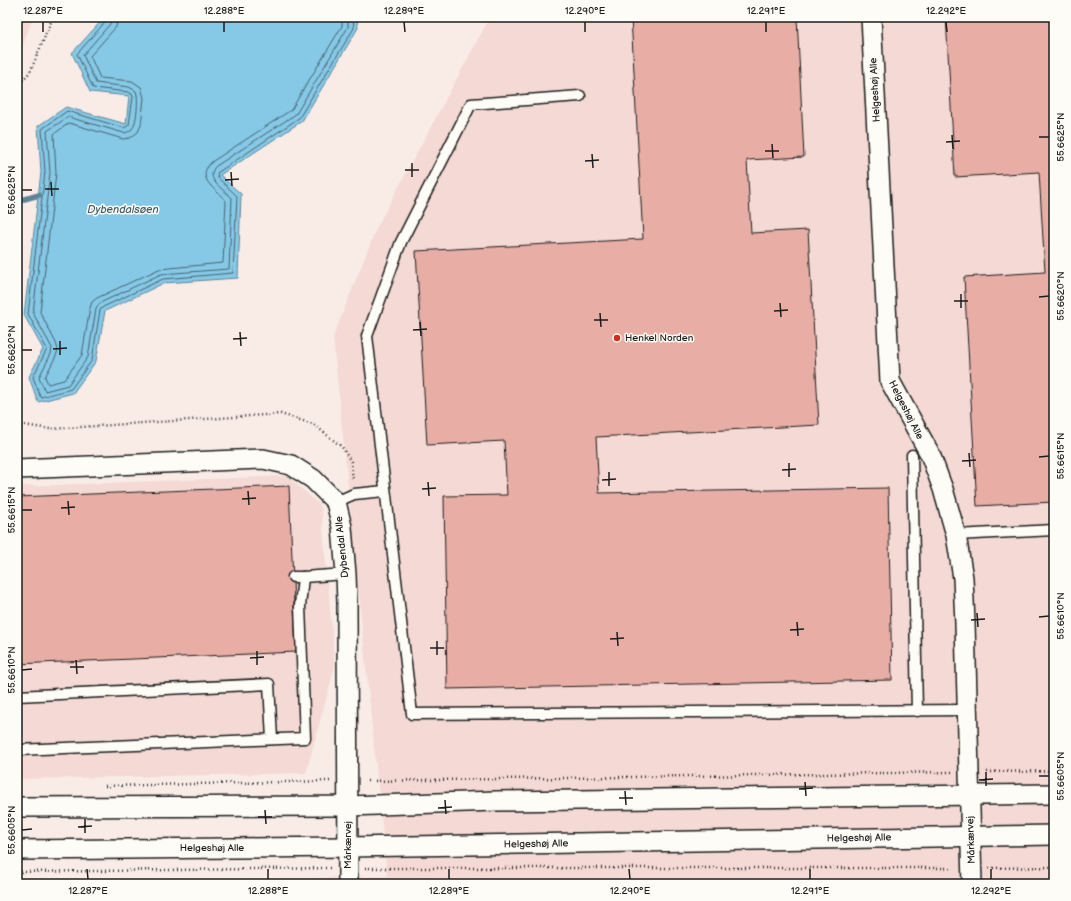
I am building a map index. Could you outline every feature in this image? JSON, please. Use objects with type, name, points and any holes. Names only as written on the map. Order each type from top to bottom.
[{"type":"street","name":"Helgeshøj Alle","points":[[871,17],[890,380],[930,454],[943,489],[956,535],[963,578],[966,623],[970,796]]},
{"type":"street","name":"Dybendal Alle","points":[[17,468],[263,459],[291,465],[314,479],[336,502],[342,527],[346,574],[348,806]]},
{"type":"street","points":[[17,807],[348,806],[496,801],[1054,794]]},
{"type":"street","name":"Mårkærvej","points":[[970,796],[972,876]]},
{"type":"street","name":"Mårkærvej","points":[[348,806],[348,876]]},
{"type":"street","name":"Helgeshøj Alle","points":[[17,850],[348,847],[1054,835]]},
{"type":"lane","points":[[580,96],[471,104],[401,242],[366,336],[412,714],[967,710]]},
{"type":"lane","points":[[912,455],[917,711]]},
{"type":"lane","points":[[336,502],[354,494],[385,491]]},
{"type":"lane","points":[[956,535],[1054,530]]},
{"type":"lane","points":[[293,577],[346,574]]},
{"type":"lane","points":[[17,750],[305,738],[300,606],[303,577]]},
{"type":"lane","points":[[17,696],[269,684],[272,739]]},
{"type":"path","points":[[17,86],[30,72],[53,17]]},
{"type":"path","points":[[17,424],[50,429],[281,414],[313,424],[342,447],[351,462],[354,494]]},
{"type":"path","points":[[104,786],[1054,771]]},
{"type":"path","points":[[17,872],[348,876],[972,876],[1054,867]]},
{"type":"shaded area","points":[[17,17],[33,17],[17,63]]},
{"type":"shaded area","points":[[490,17],[1054,17],[1054,884],[107,884],[387,876],[333,337],[377,227]]},
{"type":"shaded area","points":[[287,476],[321,506],[335,666],[306,773],[17,779],[17,484],[27,486]]},
{"type":"water","name":"Dybendalsøen","points":[[105,17],[357,17],[358,28],[302,121],[220,175],[241,194],[238,278],[164,283],[105,311],[96,361],[73,393],[38,402],[29,377],[43,349],[24,315],[41,172],[38,126],[66,107],[126,124],[129,96],[90,92],[72,53]]},
{"type":"building","name":"Henkel Norden","points":[[631,17],[797,17],[804,157],[747,160],[751,233],[808,230],[819,425],[596,437],[599,493],[888,488],[892,680],[447,689],[444,496],[507,495],[504,441],[427,445],[416,251],[643,239]]},
{"type":"building","points":[[946,17],[1054,17],[1054,502],[977,506],[964,277],[1045,272],[1039,172],[955,177]]},
{"type":"building","points":[[289,486],[296,652],[17,664],[17,497]]},
{"type":"waterway","points":[[17,201],[39,195]]},
{"type":"place","name":"Henkel Norden","points":[[617,338]]}]
